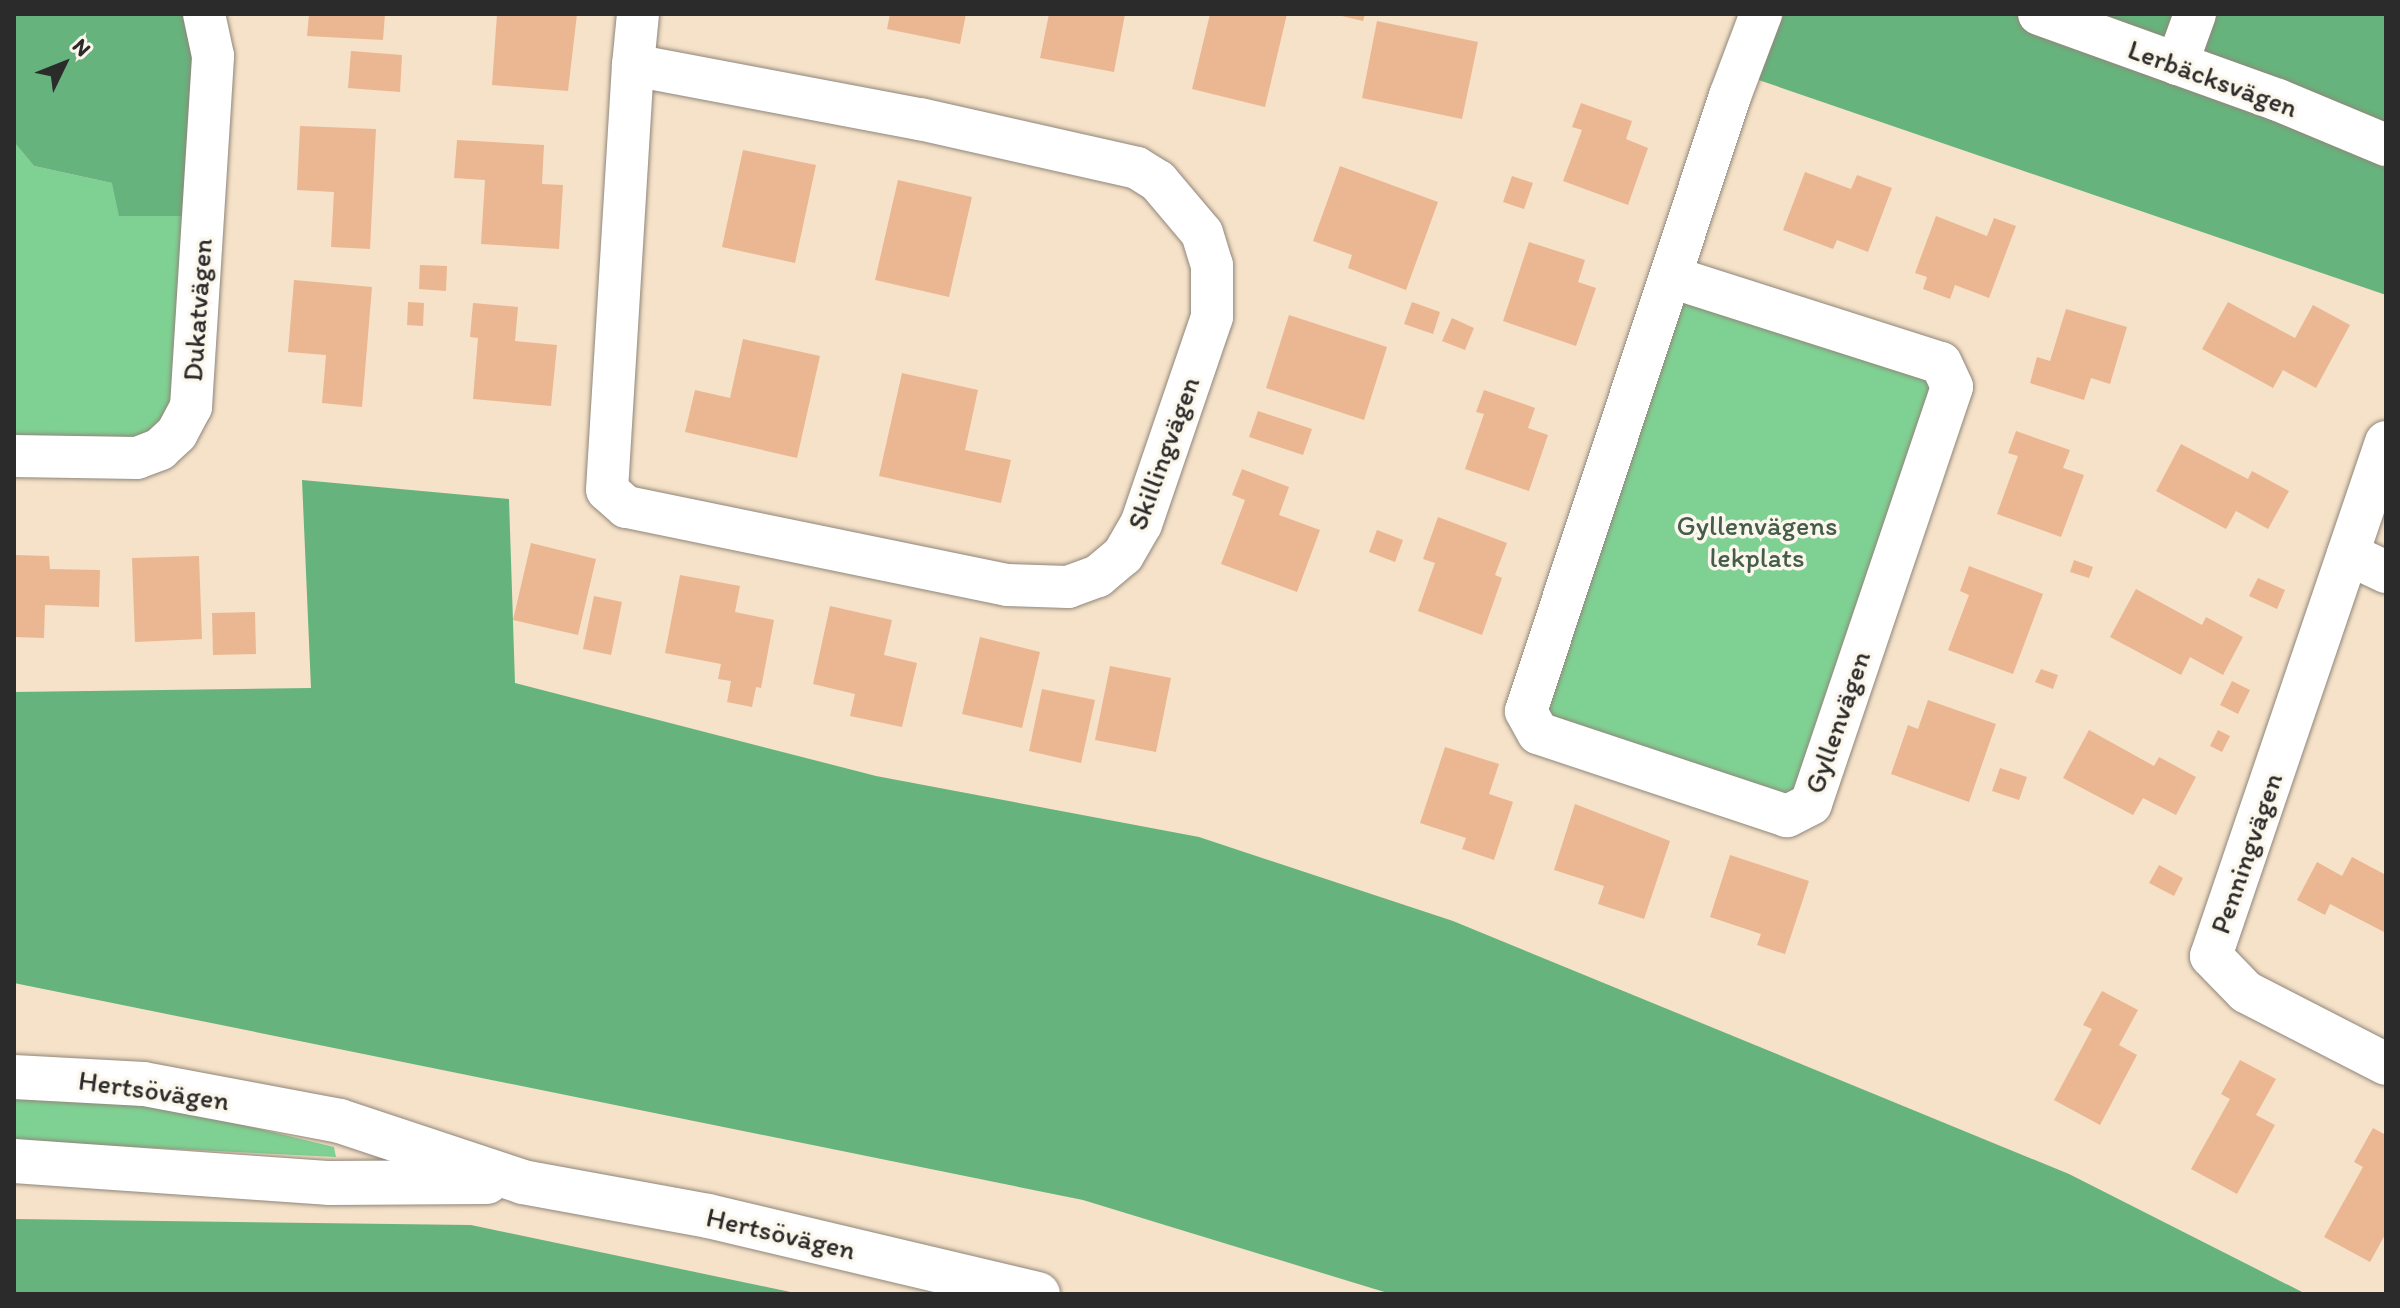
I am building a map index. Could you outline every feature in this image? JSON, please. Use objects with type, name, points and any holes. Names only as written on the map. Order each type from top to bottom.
[{"type":"main road","name":"Hertsövägen","points":[[14,1077],[144,1084],[340,1121],[523,1182],[708,1216],[1038,1294]]},
{"type":"main road","name":"Hertsövägen","points":[[14,1161],[330,1183],[523,1182]]},
{"type":"street","name":"Dukatvägen","points":[[14,456],[137,458],[160,449],[177,433],[191,407],[213,56],[204,14]]},
{"type":"street","name":"Skillingvägen","points":[[633,65],[935,122],[1137,168],[1158,181],[1202,233],[1212,265],[1212,317],[1141,524],[1123,555],[1098,576],[1068,587],[1007,585],[626,507],[607,490],[633,65],[638,14]]},
{"type":"street","name":"Gyllenvägen","points":[[1671,277],[1941,363],[1952,387],[1811,804],[1787,816],[1538,733],[1526,711],[1671,277],[1761,14]]},
{"type":"street","name":"Lerbäcksvägen","points":[[2039,14],[2386,145]]},
{"type":"street","points":[[2177,64],[2195,14]]},
{"type":"street","name":"Penningvägen","points":[[2386,442],[2211,956],[2246,992],[2386,1064]]},
{"type":"street","points":[[2348,554],[2386,572]]},
{"type":"green space","points":[[14,14],[204,14],[207,216],[119,216],[112,183],[34,166],[14,142]]},
{"type":"green space","points":[[1764,14],[2386,14],[2386,295],[1741,74]]},
{"type":"green space","points":[[14,142],[34,166],[112,183],[207,216],[165,448],[14,460]]},
{"type":"green space","name":"Gyllenvägens lekplats","points":[[1676,277],[1942,365],[1790,817],[1539,732]]},
{"type":"green space","points":[[302,480],[509,499],[515,683],[876,776],[1199,837],[1453,921],[2069,1174],[2306,1294],[1391,1294],[1083,1200],[14,983],[14,692],[311,688]]},
{"type":"green space","points":[[14,1097],[93,1098],[197,1114],[334,1147],[336,1157],[14,1141]]},
{"type":"green space","points":[[14,1219],[471,1225],[800,1294],[14,1294]]},
{"type":"building","points":[[309,14],[385,14],[383,40],[307,36]]},
{"type":"building","points":[[497,14],[577,14],[568,91],[492,85]]},
{"type":"building","points":[[890,14],[966,14],[960,44],[887,29]]},
{"type":"building","points":[[1049,14],[1125,14],[1114,72],[1040,58]]},
{"type":"building","points":[[1210,14],[1287,14],[1265,107],[1192,89]]},
{"type":"building","points":[[1333,14],[1365,14],[1363,21]]},
{"type":"building","points":[[1377,21],[1478,42],[1462,119],[1362,98]]},
{"type":"building","points":[[351,51],[402,55],[400,92],[348,88]]},
{"type":"building","points":[[1581,103],[1632,121],[1626,139],[1648,148],[1628,205],[1563,181],[1582,130],[1572,127]]},
{"type":"building","points":[[300,126],[376,129],[370,249],[331,247],[334,192],[297,190]]},
{"type":"building","points":[[457,140],[544,145],[542,184],[563,185],[559,249],[481,244],[485,180],[454,178]]},
{"type":"building","points":[[743,150],[816,165],[795,263],[722,247]]},
{"type":"building","points":[[1340,166],[1438,202],[1406,290],[1348,268],[1352,255],[1313,241]]},
{"type":"building","points":[[1805,172],[1851,189],[1857,175],[1892,188],[1868,252],[1837,240],[1833,249],[1783,230]]},
{"type":"building","points":[[1512,176],[1533,183],[1524,209],[1503,202]]},
{"type":"building","points":[[898,180],[972,197],[949,297],[875,280]]},
{"type":"building","points":[[1936,216],[1987,236],[1994,218],[2016,226],[1989,298],[1955,285],[1950,299],[1923,289],[1927,277],[1915,273]]},
{"type":"building","points":[[1529,242],[1585,260],[1578,282],[1596,288],[1576,346],[1503,321]]},
{"type":"building","points":[[420,265],[447,266],[446,291],[419,289]]},
{"type":"building","points":[[294,280],[372,287],[362,407],[322,403],[326,355],[288,352]]},
{"type":"building","points":[[408,302],[424,303],[423,326],[407,325]]},
{"type":"building","points":[[1412,302],[1440,312],[1433,334],[1404,324]]},
{"type":"building","points":[[2228,302],[2295,338],[2313,305],[2350,325],[2316,388],[2283,370],[2273,388],[2202,349]]},
{"type":"building","points":[[473,303],[518,307],[515,341],[557,345],[551,406],[473,399],[478,338],[470,337]]},
{"type":"building","points":[[2066,309],[2127,327],[2110,384],[2091,378],[2084,400],[2030,383],[2037,357],[2050,361]]},
{"type":"building","points":[[1289,315],[1387,347],[1364,420],[1266,388]]},
{"type":"building","points":[[1452,318],[1474,328],[1465,350],[1442,341]]},
{"type":"building","points":[[743,339],[820,356],[797,458],[685,432],[695,390],[730,398]]},
{"type":"building","points":[[902,373],[978,390],[965,450],[1011,460],[1001,503],[879,476]]},
{"type":"building","points":[[1484,390],[1535,408],[1528,428],[1548,435],[1529,491],[1465,469],[1484,414],[1476,412]]},
{"type":"building","points":[[1258,411],[1312,429],[1303,455],[1249,437]]},
{"type":"building","points":[[2016,431],[2070,450],[2063,468],[2084,475],[2061,537],[1997,514],[2018,456],[2008,453]]},
{"type":"building","points":[[2181,444],[2248,479],[2252,471],[2289,491],[2268,529],[2236,511],[2226,529],[2156,491]]},
{"type":"building","points":[[1242,469],[1289,487],[1279,515],[1320,530],[1297,592],[1221,564],[1245,500],[1232,495]]},
{"type":"building","points":[[1438,517],[1507,543],[1495,575],[1502,578],[1482,635],[1418,611],[1435,563],[1423,559]]},
{"type":"building","points":[[1377,530],[1403,540],[1395,562],[1369,552]]},
{"type":"building","points":[[531,543],[596,559],[578,635],[513,620]]},
{"type":"building","points":[[14,555],[49,556],[50,569],[100,570],[99,607],[45,605],[44,638],[14,637]]},
{"type":"building","points":[[199,556],[202,639],[135,642],[132,558]]},
{"type":"building","points":[[2074,560],[2093,567],[2089,578],[2070,572]]},
{"type":"building","points":[[1969,566],[2043,594],[2013,674],[1948,650],[1969,595],[1960,591]]},
{"type":"building","points":[[680,575],[740,586],[735,612],[774,620],[761,688],[756,687],[752,707],[727,702],[731,681],[718,679],[721,664],[665,653]]},
{"type":"building","points":[[2258,578],[2285,590],[2277,609],[2249,596]]},
{"type":"building","points":[[2136,589],[2202,625],[2206,617],[2243,637],[2223,675],[2190,657],[2181,675],[2110,637]]},
{"type":"building","points":[[594,596],[622,602],[611,655],[583,649]]},
{"type":"building","points":[[830,606],[892,620],[884,655],[917,663],[902,727],[850,716],[855,694],[813,684]]},
{"type":"building","points":[[255,612],[256,654],[213,655],[212,613]]},
{"type":"building","points":[[980,637],[1040,652],[1022,728],[962,714]]},
{"type":"building","points":[[1110,666],[1171,678],[1156,752],[1095,740]]},
{"type":"building","points":[[2041,669],[2058,675],[2053,689],[2035,682]]},
{"type":"building","points":[[2232,681],[2250,690],[2238,714],[2220,705]]},
{"type":"building","points":[[1042,689],[1095,700],[1081,763],[1029,751]]},
{"type":"building","points":[[1928,700],[1996,724],[1969,802],[1891,774],[1908,725],[1918,729]]},
{"type":"building","points":[[2089,730],[2154,766],[2159,757],[2196,777],[2176,815],[2143,798],[2133,815],[2063,778]]},
{"type":"building","points":[[2218,730],[2230,736],[2222,752],[2210,746]]},
{"type":"building","points":[[1445,747],[1499,764],[1489,794],[1513,802],[1494,860],[1462,849],[1466,838],[1420,823]]},
{"type":"building","points":[[2000,768],[2027,777],[2019,800],[1992,791]]},
{"type":"building","points":[[1575,804],[1670,841],[1644,919],[1598,904],[1604,886],[1554,870]]},
{"type":"building","points":[[1730,855],[1809,881],[1785,954],[1757,945],[1761,934],[1710,917]]},
{"type":"building","points":[[2352,857],[2386,875],[2386,933],[2330,904],[2325,915],[2297,900],[2317,862],[2342,876]]},
{"type":"building","points":[[2159,865],[2183,878],[2174,896],[2149,883]]},
{"type":"building","points":[[2102,991],[2138,1010],[2119,1045],[2137,1055],[2100,1125],[2054,1100],[2092,1029],[2083,1025]]},
{"type":"building","points":[[2240,1060],[2276,1079],[2256,1115],[2275,1125],[2237,1194],[2191,1169],[2230,1099],[2221,1094]]},
{"type":"building","points":[[2373,1128],[2386,1135],[2386,1233],[2370,1262],[2324,1237],[2363,1167],[2354,1162]]}]
